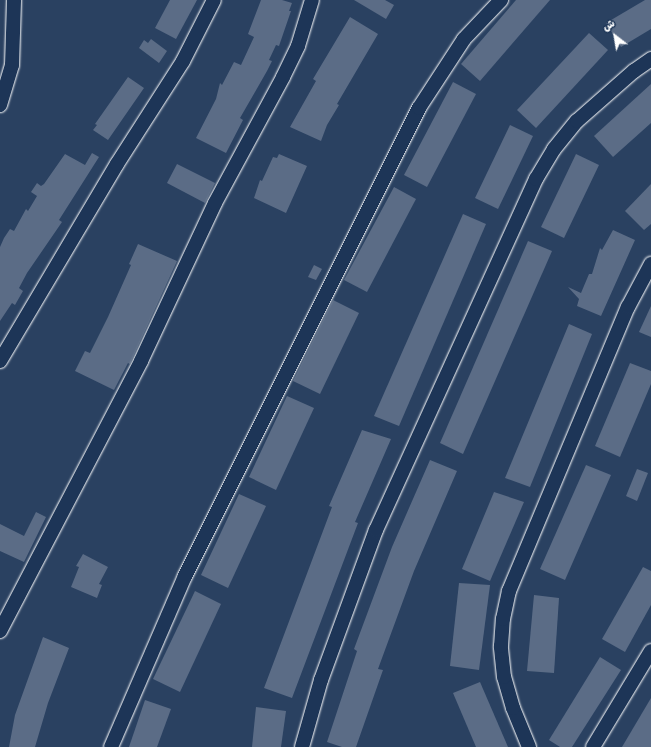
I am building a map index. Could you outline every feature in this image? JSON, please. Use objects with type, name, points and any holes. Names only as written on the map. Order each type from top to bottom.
[{"type":"street","points":[[0,105],[12,65],[14,0]]},
{"type":"street","points":[[0,361],[117,164],[184,61],[214,0]]},
{"type":"street","points":[[0,631],[141,361],[215,203],[283,77],[298,46],[312,0]]},
{"type":"street","points":[[111,747],[185,576],[418,108],[464,39],[501,0]]},
{"type":"street","points":[[302,747],[323,674],[376,530],[532,186],[565,134],[610,90],[651,59]]},
{"type":"street","points":[[529,747],[513,708],[504,677],[501,646],[503,619],[509,591],[628,307],[651,264]]},
{"type":"street","points":[[593,747],[651,652]]},
{"type":"building","points":[[170,0],[197,0],[176,39],[155,28]]},
{"type":"building","points":[[261,0],[282,0],[292,3],[289,11],[291,11],[279,46],[276,45],[269,60],[272,61],[240,118],[243,120],[226,153],[196,138],[216,99],[220,83],[222,85],[234,62],[241,65],[254,37],[248,34]]},
{"type":"building","points":[[354,0],[385,0],[394,5],[386,19]]},
{"type":"building","points":[[516,0],[550,0],[480,81],[461,64]]},
{"type":"building","points":[[645,0],[651,0],[651,29],[621,47],[606,23]]},
{"type":"building","points":[[350,17],[378,34],[337,104],[339,105],[327,125],[321,141],[290,127],[316,81],[313,79]]},
{"type":"building","points":[[589,33],[608,50],[536,128],[517,110]]},
{"type":"building","points":[[151,39],[167,51],[159,63],[139,48],[144,40],[148,43]]},
{"type":"building","points":[[128,77],[144,88],[108,140],[93,130],[97,125],[95,124]]},
{"type":"building","points":[[453,82],[476,94],[427,187],[404,175]]},
{"type":"building","points":[[651,84],[651,123],[613,157],[594,136]]},
{"type":"building","points":[[510,125],[533,136],[498,209],[475,198]]},
{"type":"building","points":[[92,153],[99,157],[59,220],[62,222],[27,273],[19,288],[23,291],[15,305],[12,303],[0,321],[0,247],[4,238],[10,229],[14,231],[26,209],[28,211],[37,196],[31,192],[37,183],[41,186],[44,184],[65,154],[85,165]]},
{"type":"building","points":[[279,154],[307,166],[286,213],[254,198],[260,180],[262,181],[273,157],[277,158]]},
{"type":"building","points":[[576,154],[599,165],[564,238],[541,227]]},
{"type":"building","points":[[177,164],[215,183],[205,203],[167,183]]},
{"type":"building","points":[[651,184],[651,224],[644,230],[625,211]]},
{"type":"building","points":[[394,187],[416,199],[367,292],[344,280]]},
{"type":"building","points":[[463,214],[486,224],[399,426],[374,416]]},
{"type":"building","points":[[613,230],[635,240],[601,316],[577,306],[579,299],[568,287],[581,293],[589,274],[592,274],[600,248],[602,250]]},
{"type":"building","points":[[528,241],[552,251],[463,454],[440,443]]},
{"type":"building","points":[[138,244],[177,261],[130,364],[128,363],[114,390],[75,371],[85,351],[90,353],[108,317],[131,265],[129,264]]},
{"type":"building","points":[[314,265],[322,269],[316,280],[308,277]]},
{"type":"building","points":[[333,300],[359,313],[320,394],[293,381]]},
{"type":"building","points":[[651,306],[651,337],[639,332]]},
{"type":"building","points":[[569,324],[592,334],[530,487],[505,478]]},
{"type":"building","points":[[630,363],[651,371],[651,384],[620,457],[595,446]]},
{"type":"building","points":[[287,396],[314,408],[276,490],[249,477]]},
{"type":"building","points":[[362,430],[391,439],[355,522],[358,523],[292,698],[264,688],[332,507],[329,506]]},
{"type":"building","points":[[430,460],[457,471],[414,571],[378,669],[383,670],[356,747],[342,747],[327,742],[357,651],[354,649],[392,547]]},
{"type":"building","points":[[586,465],[611,475],[565,580],[540,569]]},
{"type":"building","points":[[637,469],[648,473],[637,501],[626,496]]},
{"type":"building","points":[[494,492],[524,502],[490,581],[462,569]]},
{"type":"building","points":[[239,494],[266,506],[228,588],[201,575]]},
{"type":"building","points":[[36,512],[46,517],[24,562],[0,551],[0,524],[24,536]]},
{"type":"building","points":[[83,554],[108,567],[99,584],[102,585],[97,598],[71,587],[79,567],[76,566]]},
{"type":"building","points":[[643,567],[651,571],[651,605],[625,652],[602,639]]},
{"type":"building","points":[[459,583],[490,585],[479,670],[450,666]]},
{"type":"building","points":[[195,591],[221,604],[180,692],[153,679]]},
{"type":"building","points":[[534,595],[559,598],[554,673],[527,671]]},
{"type":"building","points":[[43,637],[69,648],[48,703],[35,747],[9,747],[15,715]]},
{"type":"building","points":[[600,657],[621,670],[572,747],[560,747],[549,740]]},
{"type":"building","points":[[480,682],[508,747],[476,747],[453,693]]},
{"type":"building","points":[[651,698],[651,747],[622,747]]},
{"type":"building","points":[[145,700],[171,709],[157,747],[129,747]]},
{"type":"building","points":[[256,707],[286,711],[281,747],[252,747]]}]
